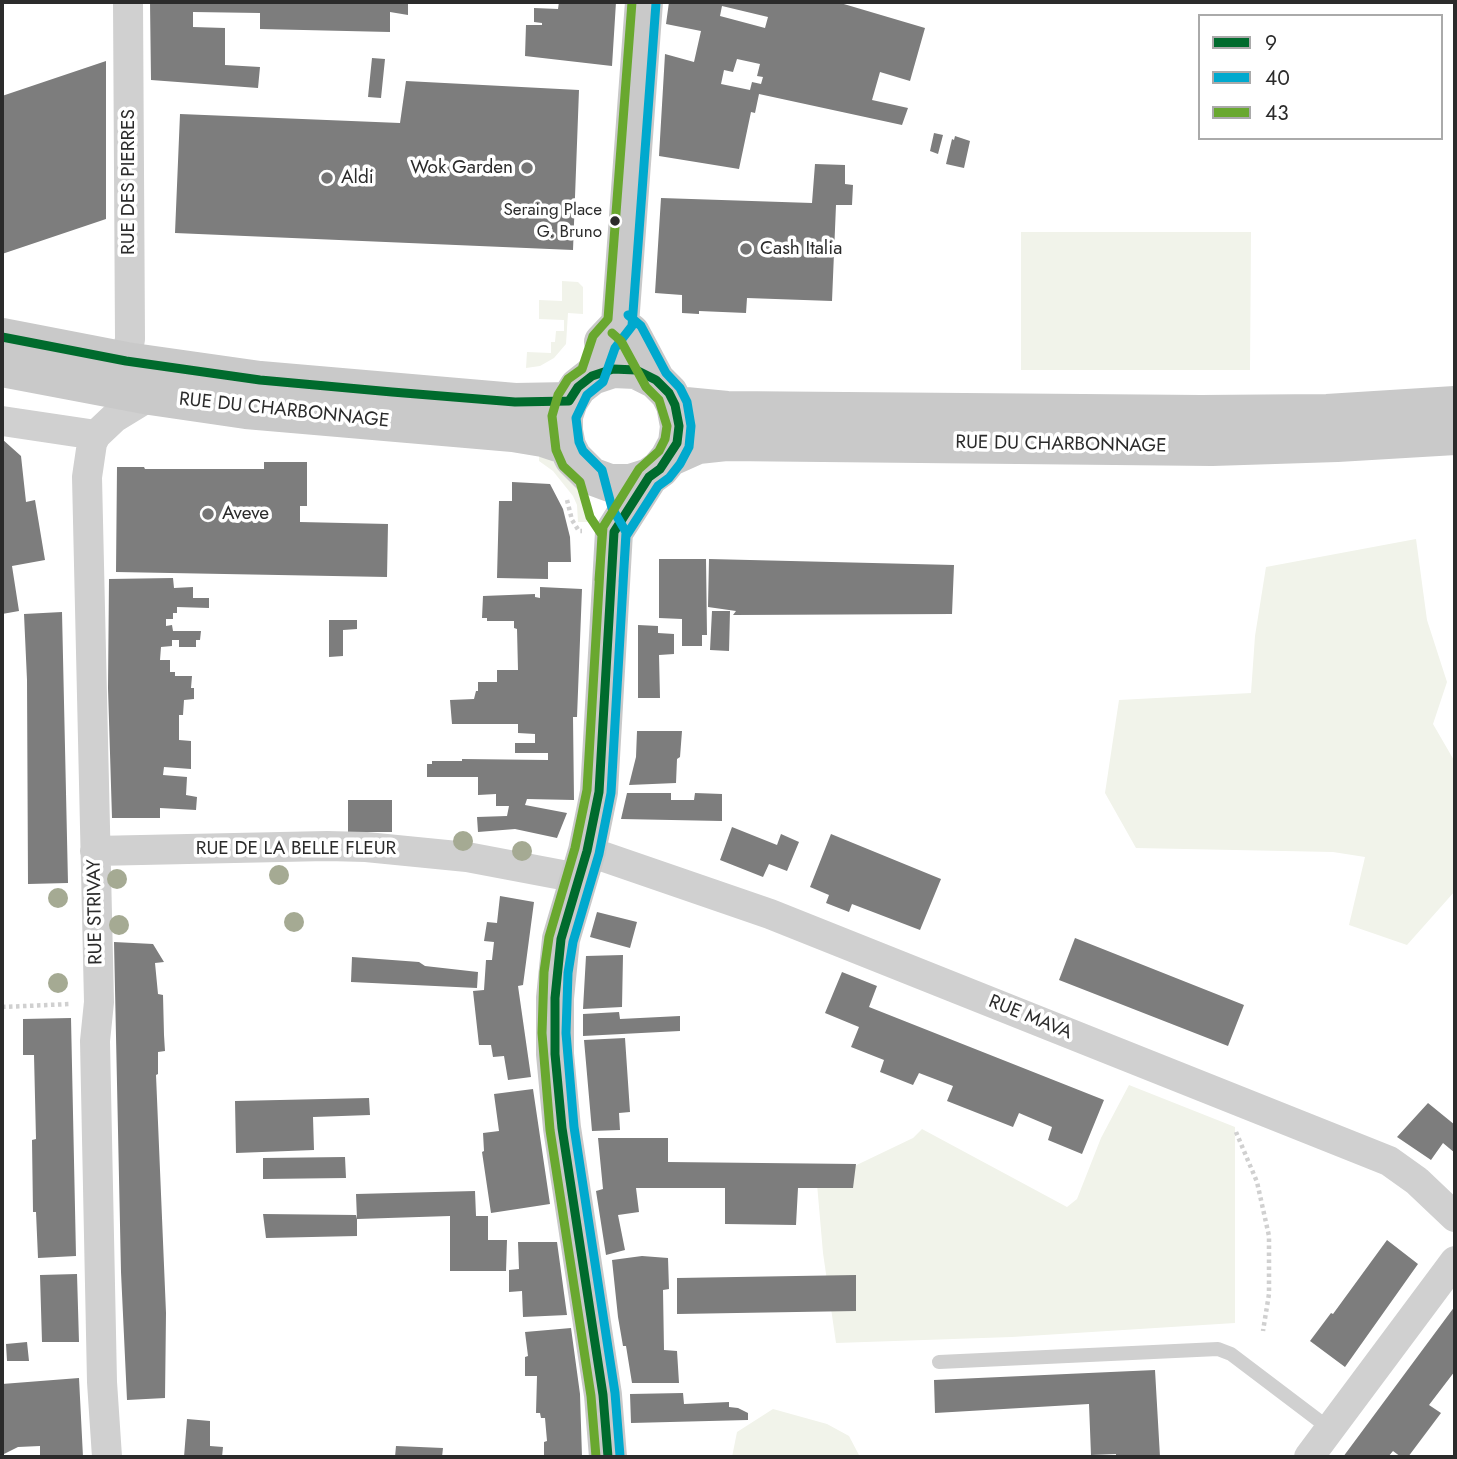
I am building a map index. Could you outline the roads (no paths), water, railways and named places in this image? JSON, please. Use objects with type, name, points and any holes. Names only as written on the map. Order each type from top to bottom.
[{"type":"main road","points":[[644,2],[620,324],[604,342],[564,416],[567,446],[573,458],[591,476],[610,483],[630,483],[659,468]]},
{"type":"main road","points":[[608,1457],[603,1395],[562,1128],[555,1054],[555,998],[561,939],[599,792],[614,532],[677,443],[680,426],[666,392],[631,333],[620,324]]},
{"type":"main road","name":"RUE DU CHARBONNAGE","points":[[2,337],[126,361],[260,380],[515,402],[580,389]]},
{"type":"main road","name":"RUE DU CHARBONNAGE","points":[[2,369],[150,396],[246,410],[513,433],[543,438],[567,446]]},
{"type":"main road","points":[[580,389],[613,369],[636,370],[666,392]]},
{"type":"main road","name":"RUE DU CHARBONNAGE","points":[[666,392],[727,410],[1215,414],[1327,413],[1455,405]]},
{"type":"main road","name":"RUE DU CHARBONNAGE","points":[[659,468],[698,445],[726,442],[1212,447],[1455,436]]},
{"type":"main road","points":[[591,476],[601,513],[614,532]]},
{"type":"street","name":"RUE DES PIERRES","points":[[126,361],[130,339],[128,2]]},
{"type":"street","points":[[2,421],[96,435],[114,418],[150,396]]},
{"type":"street","name":"RUE STRIVAY","points":[[96,435],[92,443],[87,478],[99,1002],[95,1041],[96,1109],[102,1382],[107,1457]]},
{"type":"street","name":"RUE DE LA BELLE FLEUR","points":[[95,851],[377,847],[488,860],[582,864]]},
{"type":"street","name":"RUE MAVA","points":[[582,864],[770,914],[1389,1161],[1417,1181],[1455,1217]]},
{"type":"street","points":[[1309,1457],[1455,1261]]},
{"type":"lane","points":[[939,1362],[1218,1349],[1231,1354],[1330,1429]]},
{"type":"place","name":"Wok Garden","points":[[527,168]]},
{"type":"place","name":"Aldi","points":[[327,178]]},
{"type":"place","name":"Seraing Place G. Bruno","points":[[615,221]]},
{"type":"place","name":"Cash Italia","points":[[746,249]]},
{"type":"place","name":"Aveve","points":[[208,514]]}]
